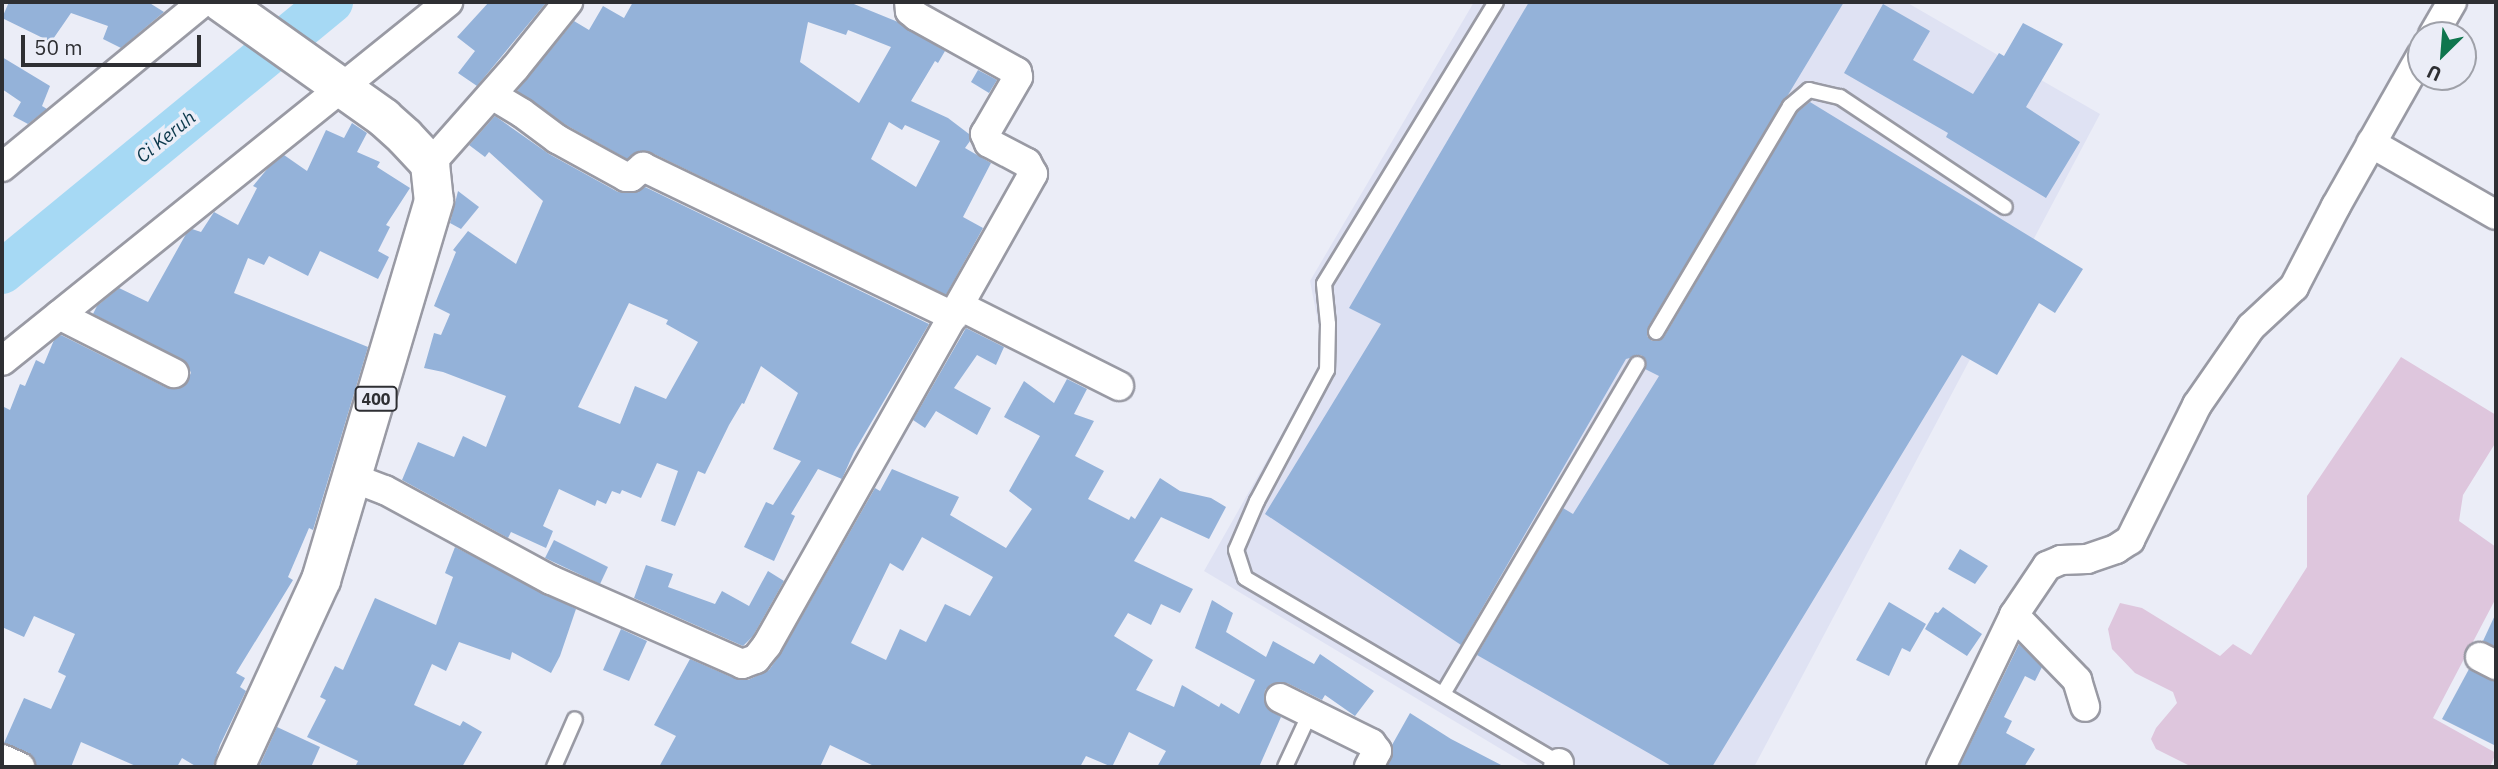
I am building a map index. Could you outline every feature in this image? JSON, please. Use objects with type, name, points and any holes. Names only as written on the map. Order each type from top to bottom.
[{"type":"main road","points":[[218,3],[384,118],[430,164]]},
{"type":"main road","name":"400","points":[[235,767],[321,580],[434,201],[430,164]]},
{"type":"street","points":[[2,361],[59,315],[327,78],[448,2]]},
{"type":"street","points":[[430,164],[492,95],[568,2]]},
{"type":"street","points":[[353,478],[385,490],[551,580],[742,664],[756,659],[767,645],[1033,174],[1027,163],[989,143],[985,134],[1018,75],[916,16],[910,11],[909,2]]},
{"type":"street","points":[[2441,21],[2452,2]]},
{"type":"street","points":[[2,167],[218,3]]},
{"type":"street","points":[[1941,767],[2014,615],[2047,566],[2061,560],[2087,559],[2116,549],[2130,540],[2197,405],[2251,327],[2294,287],[2407,80]]},
{"type":"street","points":[[492,95],[557,139],[626,177],[643,167],[1119,386]]},
{"type":"street","points":[[2371,143],[2496,215]]},
{"type":"street","points":[[59,315],[174,373]]},
{"type":"street","points":[[2014,615],[2077,680],[2085,707]]},
{"type":"street","points":[[1280,698],[1371,743],[1377,751],[1369,767]]},
{"type":"street","points":[[2,759],[20,767]]},
{"type":"lane","points":[[1496,2],[1324,284],[1328,324],[1327,370],[1257,502],[1236,550],[1245,578],[1561,766]]},
{"type":"lane","points":[[1656,332],[1790,106],[1809,90],[1840,97],[2005,207]]},
{"type":"lane","points":[[1443,694],[1637,365]]},
{"type":"lane","points":[[554,767],[575,719]]},
{"type":"lane","points":[[1285,767],[1305,724]]},
{"type":"shaded area","points":[[1474,2],[1906,2],[2100,114],[1754,767],[1531,767],[1204,571],[1325,358],[1310,281]]},
{"type":"shaded area","points":[[2401,357],[2496,415],[2496,442],[2463,495],[2459,521],[2496,547],[2496,598],[2433,718],[2496,753],[2490,767],[2192,767],[2156,749],[2151,739],[2156,728],[2177,703],[2173,692],[2135,673],[2112,649],[2108,629],[2120,603],[2142,608],[2220,656],[2233,644],[2251,655],[2307,567],[2307,496]]},
{"type":"building","points":[[9,2],[148,2],[164,12],[121,48],[103,39],[108,26],[71,13],[51,42],[2,18]]},
{"type":"building","points":[[489,2],[545,4],[477,86],[458,73],[475,51],[457,37]]},
{"type":"building","points":[[633,2],[849,2],[898,22],[945,51],[938,63],[935,61],[911,101],[948,118],[969,134],[970,141],[965,148],[991,163],[963,217],[983,228],[946,295],[650,152],[640,151],[627,159],[566,125],[517,91],[574,21],[589,30],[603,6],[624,18]],"holes":[[[808,22],[846,35],[848,30],[891,47],[859,103],[800,62]],[[889,122],[902,130],[905,125],[940,141],[916,187],[871,159]]]},
{"type":"building","points":[[1529,2],[1844,2],[1648,327],[1647,336],[1652,341],[1664,337],[1797,112],[1810,102],[2083,269],[2055,313],[2039,303],[1997,375],[1962,355],[1712,767],[1673,767],[1477,655],[1563,508],[1573,514],[1659,376],[1645,369],[1646,360],[1641,355],[1626,359],[1461,645],[1265,514],[1381,324],[1349,308]]},
{"type":"building","points":[[1883,4],[1930,31],[1913,60],[1973,94],[1999,53],[2004,56],[2023,23],[2063,44],[2026,107],[2080,142],[2046,198],[1946,137],[1948,133],[1844,73]]},
{"type":"building","points":[[2,57],[50,86],[42,106],[47,109],[28,124],[13,116],[21,102],[2,89]]},
{"type":"building","points":[[978,70],[997,80],[989,93],[971,82]]},
{"type":"building","points":[[495,116],[549,154],[618,192],[632,193],[645,187],[929,324],[854,452],[842,479],[818,469],[791,514],[795,516],[774,561],[744,547],[766,502],[773,505],[801,461],[773,449],[798,393],[761,366],[744,404],[742,403],[729,425],[705,474],[698,471],[675,526],[661,521],[678,471],[657,463],[641,498],[622,490],[620,494],[612,491],[606,504],[597,500],[595,506],[559,489],[543,526],[553,531],[546,548],[511,532],[508,538],[402,480],[418,442],[454,457],[463,436],[486,447],[506,396],[443,372],[424,368],[434,333],[441,335],[450,314],[434,306],[456,252],[453,250],[468,231],[516,264],[543,201],[489,152],[485,157],[469,145]],"holes":[[[629,303],[668,320],[666,324],[698,342],[666,399],[635,386],[620,424],[578,407]]]},
{"type":"building","points":[[352,123],[367,133],[357,152],[380,162],[377,167],[410,188],[386,225],[390,227],[378,251],[389,257],[378,279],[320,251],[308,276],[269,256],[264,265],[248,258],[234,293],[368,347],[313,530],[309,528],[288,577],[293,580],[236,673],[245,678],[240,687],[246,691],[220,745],[213,767],[197,767],[182,758],[177,767],[138,767],[81,742],[71,767],[36,766],[27,752],[4,743],[24,698],[51,709],[66,676],[58,672],[75,634],[34,616],[24,637],[2,627],[2,406],[10,410],[20,384],[25,386],[36,360],[44,364],[54,340],[61,335],[167,388],[184,386],[191,373],[187,363],[93,314],[97,306],[119,288],[148,302],[186,234],[192,229],[201,232],[214,212],[238,225],[257,188],[253,186],[268,168],[284,155],[307,171],[326,130],[344,138]]},
{"type":"building","points":[[458,191],[479,207],[461,229],[450,223]]},
{"type":"building","points":[[966,328],[1004,347],[996,365],[977,355],[954,388],[991,408],[977,435],[936,411],[925,428],[913,420]]},
{"type":"building","points":[[1067,379],[1087,389],[1074,414],[1094,421],[1075,456],[1104,471],[1088,499],[1129,520],[1131,516],[1135,519],[1160,478],[1180,491],[1211,498],[1226,507],[1209,539],[1161,517],[1134,561],[1193,589],[1180,613],[1161,604],[1151,625],[1128,613],[1114,636],[1153,660],[1136,690],[1174,707],[1182,685],[1219,707],[1221,703],[1239,714],[1255,680],[1195,648],[1212,600],[1233,613],[1226,632],[1266,657],[1273,641],[1314,664],[1320,654],[1374,691],[1355,716],[1325,695],[1322,700],[1287,683],[1271,684],[1265,690],[1264,700],[1267,708],[1281,717],[1259,767],[1157,767],[1166,751],[1129,732],[1112,767],[1086,756],[1080,767],[876,767],[830,745],[820,767],[659,767],[676,736],[654,725],[690,659],[736,679],[748,680],[769,670],[875,488],[880,491],[892,469],[959,497],[950,515],[1006,548],[1032,509],[1009,491],[1040,436],[1004,417],[1024,381],[1054,403]],"holes":[[[922,537],[993,577],[970,616],[945,604],[926,642],[900,629],[886,660],[851,643],[890,563],[903,571]]]},
{"type":"building","points":[[554,540],[608,567],[600,584],[545,558]]},
{"type":"building","points":[[455,547],[576,609],[560,656],[551,673],[512,652],[510,660],[459,642],[446,671],[432,664],[414,705],[460,726],[463,721],[482,732],[462,767],[355,767],[358,761],[307,737],[326,700],[320,697],[335,666],[343,670],[375,598],[436,625],[453,577],[445,573]]},
{"type":"building","points":[[1960,549],[1988,566],[1975,584],[1948,569]]},
{"type":"building","points":[[646,565],[673,574],[668,587],[715,604],[722,591],[749,606],[768,571],[784,581],[753,636],[743,646],[634,598]]},
{"type":"building","points":[[1889,602],[1926,624],[1910,652],[1902,648],[1889,676],[1856,660]]},
{"type":"building","points":[[1943,607],[1982,634],[1967,656],[1925,629],[1935,612],[1938,613]]},
{"type":"building","points":[[2496,613],[2496,647],[2483,641]]},
{"type":"building","points":[[621,629],[647,641],[629,681],[603,670]]},
{"type":"building","points":[[2019,644],[2042,667],[2035,681],[2025,676],[2004,717],[2012,721],[2006,733],[2035,749],[2024,767],[1959,767]]},
{"type":"building","points":[[2469,669],[2496,682],[2496,746],[2442,719]]},
{"type":"building","points":[[1410,713],[1451,739],[1505,767],[1387,767],[1392,758],[1392,745]]},
{"type":"building","points":[[277,727],[320,747],[311,767],[259,767]]},
{"type":"waterway","name":"Ci Keruh","points":[[2,272],[331,2]]}]
